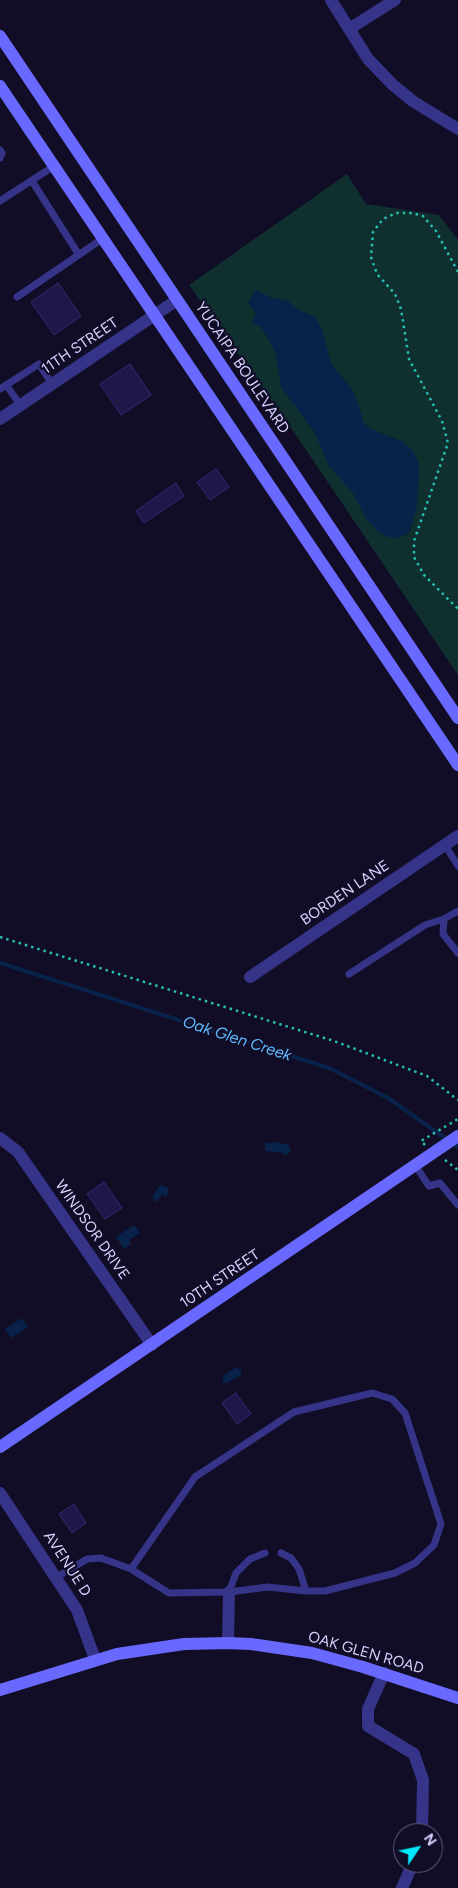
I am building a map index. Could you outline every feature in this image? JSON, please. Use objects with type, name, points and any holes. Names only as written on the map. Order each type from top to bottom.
[{"type":"main road","name":"YUCAIPA BOULEVARD","points":[[0,36],[458,718]]},
{"type":"main road","points":[[0,86],[102,240],[458,765]]},
{"type":"main road","name":"10TH STREET","points":[[0,1447],[458,1136]]},
{"type":"main road","name":"OAK GLEN ROAD","points":[[0,1690],[95,1660],[154,1647],[228,1643],[251,1644],[312,1653],[458,1698]]},
{"type":"street","points":[[331,0],[368,59],[392,84],[414,102],[458,129]]},
{"type":"street","points":[[349,29],[395,0]]},
{"type":"street","name":"11TH STREET","points":[[0,419],[177,300]]},
{"type":"street","name":"BORDEN LANE","points":[[250,976],[458,836]]},
{"type":"street","name":"WINDSOR DRIVE","points":[[0,1138],[18,1152],[152,1345]]},
{"type":"street","name":"AVENUE D","points":[[0,1493],[77,1610],[95,1660]]},
{"type":"street","points":[[228,1643],[229,1592]]},
{"type":"street","points":[[384,1674],[368,1709],[368,1726],[414,1754],[423,1780],[422,1823]]},
{"type":"street","points":[[402,1888],[409,1873]]},
{"type":"lane","points":[[0,150],[0,158]]},
{"type":"lane","points":[[0,201],[54,166]]},
{"type":"lane","points":[[32,180],[79,255]]},
{"type":"lane","points":[[17,297],[102,240]]},
{"type":"lane","points":[[0,389],[39,364],[52,384]]},
{"type":"lane","points":[[7,386],[20,405]]},
{"type":"lane","points":[[445,845],[458,866]]},
{"type":"lane","points":[[349,974],[425,925],[444,919],[458,911]]},
{"type":"lane","points":[[444,919],[443,934],[458,953]]},
{"type":"lane","points":[[415,1165],[429,1186],[440,1183],[458,1205]]},
{"type":"lane","points":[[57,1577],[86,1559],[94,1558],[101,1558],[131,1569],[169,1592],[229,1592],[268,1587],[325,1591],[396,1573],[415,1563],[434,1545],[441,1524],[405,1413],[398,1404],[384,1395],[372,1392],[294,1412],[195,1477],[131,1569]]},
{"type":"lane","points":[[229,1592],[236,1573],[250,1559],[265,1553]]},
{"type":"lane","points":[[281,1553],[291,1558],[299,1569],[306,1591]]},
{"type":"path","points":[[458,272],[436,232],[423,216],[412,213],[396,213],[383,219],[373,232],[371,257],[377,274],[395,294],[401,309],[409,359],[442,421],[448,443],[414,540],[414,557],[424,575],[458,609]]},
{"type":"path","points":[[0,937],[334,1041],[427,1076],[458,1100]]},
{"type":"path","points":[[428,1137],[458,1119]]},
{"type":"green space","points":[[347,174],[366,204],[439,215],[458,240],[458,675],[300,441],[189,285]]},
{"type":"water","points":[[255,290],[272,298],[287,300],[299,310],[315,317],[322,329],[331,363],[354,392],[364,423],[371,429],[404,442],[413,451],[418,461],[419,471],[417,506],[409,533],[398,538],[388,537],[379,533],[365,517],[353,493],[329,466],[315,433],[281,387],[276,354],[270,342],[260,326],[252,323],[256,313],[248,303]]},
{"type":"water","points":[[277,1142],[289,1145],[291,1152],[284,1156],[283,1153],[265,1151],[265,1143]]},
{"type":"water","points":[[160,1185],[167,1187],[169,1193],[165,1197],[162,1194],[158,1201],[155,1201],[152,1197]]},
{"type":"water","points":[[134,1225],[140,1233],[129,1240],[131,1244],[124,1249],[116,1237]]},
{"type":"water","points":[[22,1318],[28,1327],[11,1338],[5,1329]]},
{"type":"water","points":[[236,1367],[241,1370],[241,1375],[227,1383],[223,1382],[223,1376]]},
{"type":"building","points":[[58,283],[81,316],[54,335],[31,302]]},
{"type":"building","points":[[130,364],[151,395],[121,415],[100,384]]},
{"type":"building","points":[[216,469],[229,487],[210,500],[197,482]]},
{"type":"building","points":[[176,483],[184,496],[144,523],[136,511]]},
{"type":"building","points":[[104,1182],[122,1208],[105,1219],[87,1194]]},
{"type":"building","points":[[236,1393],[251,1414],[237,1424],[222,1403]]},
{"type":"building","points":[[74,1504],[86,1523],[72,1533],[59,1514]]},
{"type":"waterway","name":"Oak Glen Creek","points":[[0,963],[329,1068],[388,1098],[458,1147]]}]
